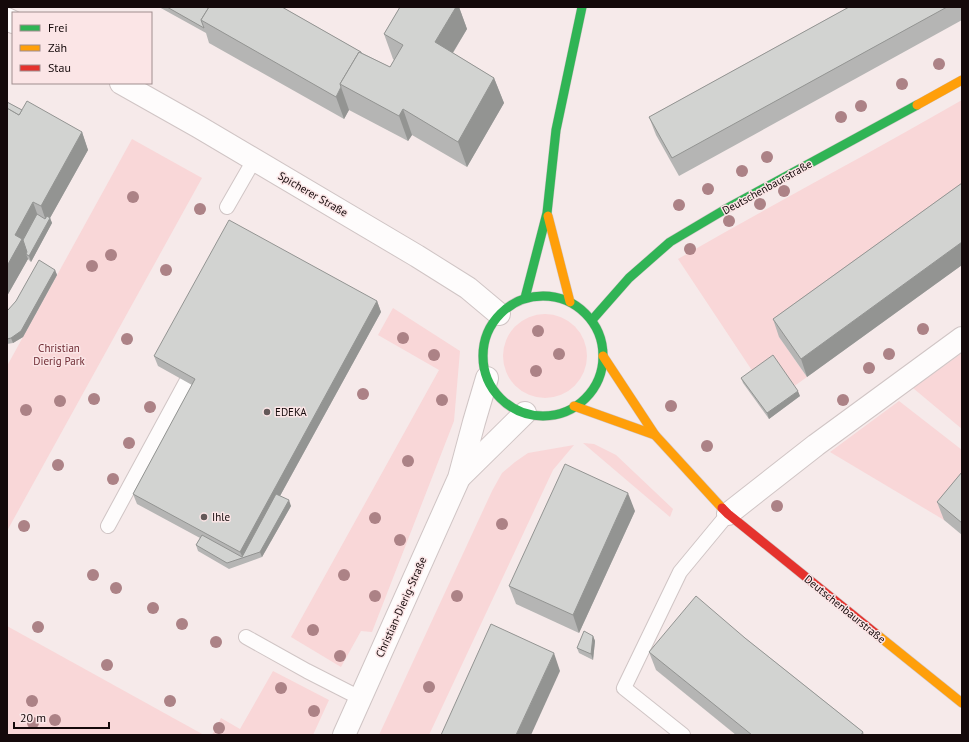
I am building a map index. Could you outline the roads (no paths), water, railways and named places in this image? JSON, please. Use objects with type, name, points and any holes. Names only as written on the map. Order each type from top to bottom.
[{"type":"street","points":[[525,298],[547,213],[556,130],[585,9]]},
{"type":"street","name":"Deutschenbaurstraße","points":[[592,320],[629,278],[670,242],[724,210],[962,80]]},
{"type":"street","name":"Spicherer Straße","points":[[123,84],[417,256],[468,288],[499,314]]},
{"type":"street","points":[[547,213],[570,302]]},
{"type":"street","name":"Deutschenbaurstraße","points":[[546,295],[570,302],[583,310],[592,320],[602,343],[602,370],[585,399],[563,412],[550,416],[536,416],[525,413],[508,405],[497,395],[484,371],[483,359],[487,333],[499,314],[511,305],[525,298],[546,295]]},
{"type":"street","points":[[728,514],[816,445],[962,338]]},
{"type":"street","name":"Deutschenbaurstraße","points":[[603,356],[656,435],[728,514],[962,703]]},
{"type":"street","name":"Christian-Dierig-Straße","points":[[344,735],[459,478],[487,378]]},
{"type":"street","name":"Deutschenbaurstraße","points":[[574,406],[656,435]]},
{"type":"street","name":"Christian-Dierig-Straße","points":[[459,478],[525,413]]},
{"type":"lane","points":[[227,207],[254,160]]},
{"type":"lane","points":[[108,526],[186,382]]},
{"type":"lane","points":[[683,735],[624,688],[680,572],[728,514]]},
{"type":"lane","points":[[246,637],[306,671],[360,698]]},
{"type":"place","name":"EDEKA","points":[[267,412]]},
{"type":"place","name":"Ihle","points":[[204,517]]},
{"type":"park label","name":"Christian Dierig Park","points":[[59,354]]}]
